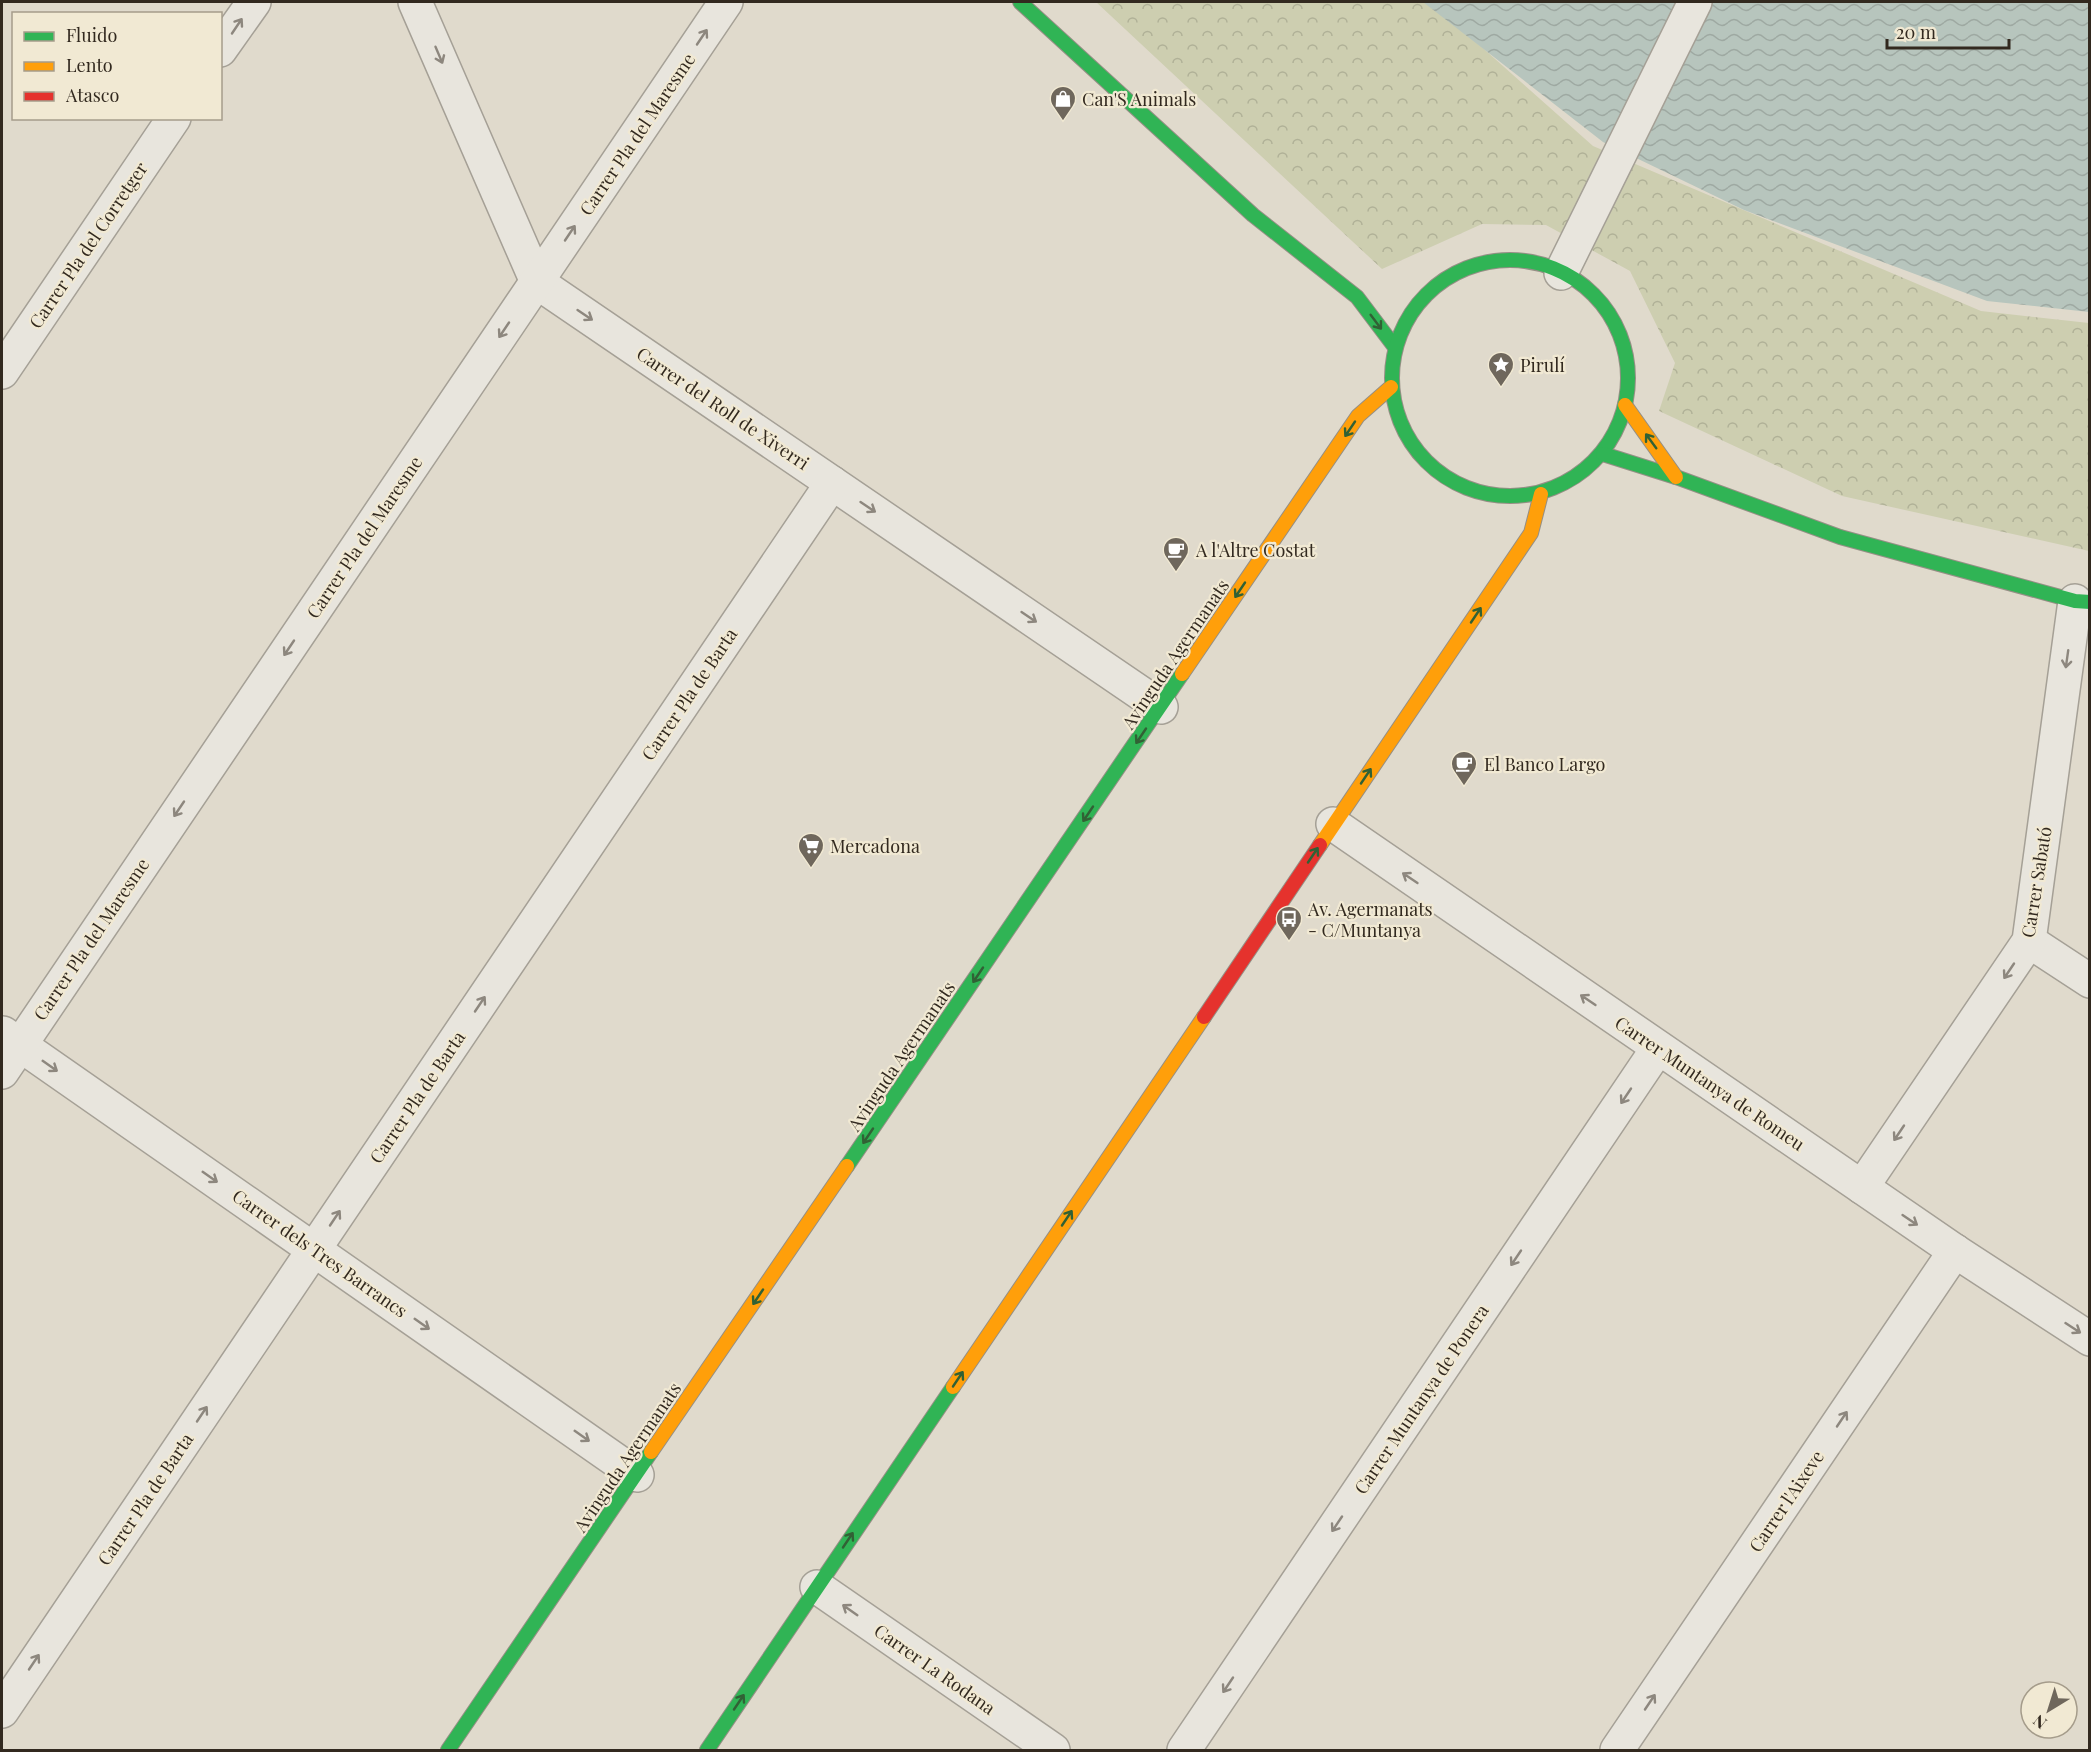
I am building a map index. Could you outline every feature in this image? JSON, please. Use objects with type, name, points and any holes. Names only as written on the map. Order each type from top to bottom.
[{"type":"street","points":[[222,47],[254,2]]},
{"type":"street","points":[[415,2],[537,282]]},
{"type":"street","name":"Carrer Pla del Maresme","points":[[2,1072],[11,1039],[537,282],[726,2]]},
{"type":"street","points":[[1020,2],[1253,214],[1358,297],[1394,346]]},
{"type":"street","points":[[1561,273],[1695,2]]},
{"type":"street","name":"Carrer Pla del Corretger","points":[[2,372],[173,120]]},
{"type":"street","points":[[1530,260],[1561,273],[1581,282],[1617,325],[1630,378],[1623,419],[1603,454],[1577,477],[1541,494],[1483,495],[1428,465],[1400,424],[1391,387],[1394,346],[1400,327],[1413,307],[1431,288],[1446,277],[1487,261],[1530,260]]},
{"type":"street","name":"Carrer del Roll de Xiverri","points":[[537,282],[1161,707]]},
{"type":"street","points":[[1358,297],[1378,298]]},
{"type":"street","points":[[1399,300],[1420,301]]},
{"type":"street","name":"Avinguda Agermanats","points":[[448,1750],[1358,416],[1391,387]]},
{"type":"street","points":[[1625,405],[1676,477]]},
{"type":"street","points":[[1603,454],[1676,477],[1840,537],[2082,602]]},
{"type":"street","name":"Carrer Pla de Barta","points":[[2,1711],[832,483]]},
{"type":"street","points":[[706,1750],[1531,533],[1541,494]]},
{"type":"street","name":"Carrer Sabató","points":[[1862,1187],[2030,941],[2082,602]]},
{"type":"street","name":"Carrer Muntanya de Romeu","points":[[1333,825],[1955,1251],[2090,1339]]},
{"type":"street","points":[[2030,941],[2090,981]]},
{"type":"street","name":"Carrer dels Tres Barrancs","points":[[11,1039],[637,1474]]},
{"type":"street","name":"Carrer Muntanya de Ponera","points":[[1184,1750],[1658,1048]]},
{"type":"street","name":"Carrer l'Aixeve","points":[[1617,1750],[1955,1251]]},
{"type":"street","name":"Carrer La Rodana","points":[[817,1587],[1053,1750]]},
{"type":"green space","points":[[1096,2],[1431,2],[1593,146],[1981,311],[2089,323],[2089,551],[1842,496],[1659,411],[1675,363],[1630,271],[1546,225],[1482,224],[1382,269]]},
{"type":"water","points":[[1423,2],[2089,2],[2089,312],[1987,301],[1744,210],[1603,142]]},
{"type":"traffic: fast","points":[[1020,2],[1253,215],[1357,297],[1394,346]]},
{"type":"traffic: fast","points":[[1498,260],[1522,260],[1544,265],[1566,274],[1594,294],[1608,312],[1619,333],[1626,355],[1628,378],[1626,401],[1619,423],[1608,444],[1594,462],[1566,482],[1544,491],[1522,496],[1498,496],[1476,491],[1454,482],[1426,462],[1406,434],[1397,412],[1392,390],[1392,366],[1397,344],[1406,322],[1426,294],[1454,274],[1476,265],[1498,260]]},
{"type":"traffic: fast","points":[[1603,454],[1676,477],[1840,537],[2075,601],[2090,602]]},
{"type":"traffic: fast","points":[[847,1166],[1182,674]]},
{"type":"traffic: fast","points":[[707,1750],[953,1387]]},
{"type":"traffic: fast","points":[[448,1750],[651,1452]]},
{"type":"traffic: slow","points":[[1182,674],[1358,416],[1391,387]]},
{"type":"traffic: slow","points":[[1625,405],[1676,477]]},
{"type":"traffic: slow","points":[[1320,845],[1531,533],[1541,494]]},
{"type":"traffic: slow","points":[[953,1387],[1204,1017]]},
{"type":"traffic: slow","points":[[651,1452],[847,1166]]},
{"type":"traffic: jam","points":[[1204,1017],[1320,845]]},
{"type":"place","name":"Can'S Animals","points":[[1063,122]]},
{"type":"place","name":"Pirulí","points":[[1501,388]]},
{"type":"place","name":"A l'Altre Costat","points":[[1176,573]]},
{"type":"place","name":"El Banco Largo","points":[[1464,787]]},
{"type":"place","name":"Mercadona","points":[[811,869]]},
{"type":"place","name":"Av. Agermanats - C/Muntanya","points":[[1289,942]]}]
